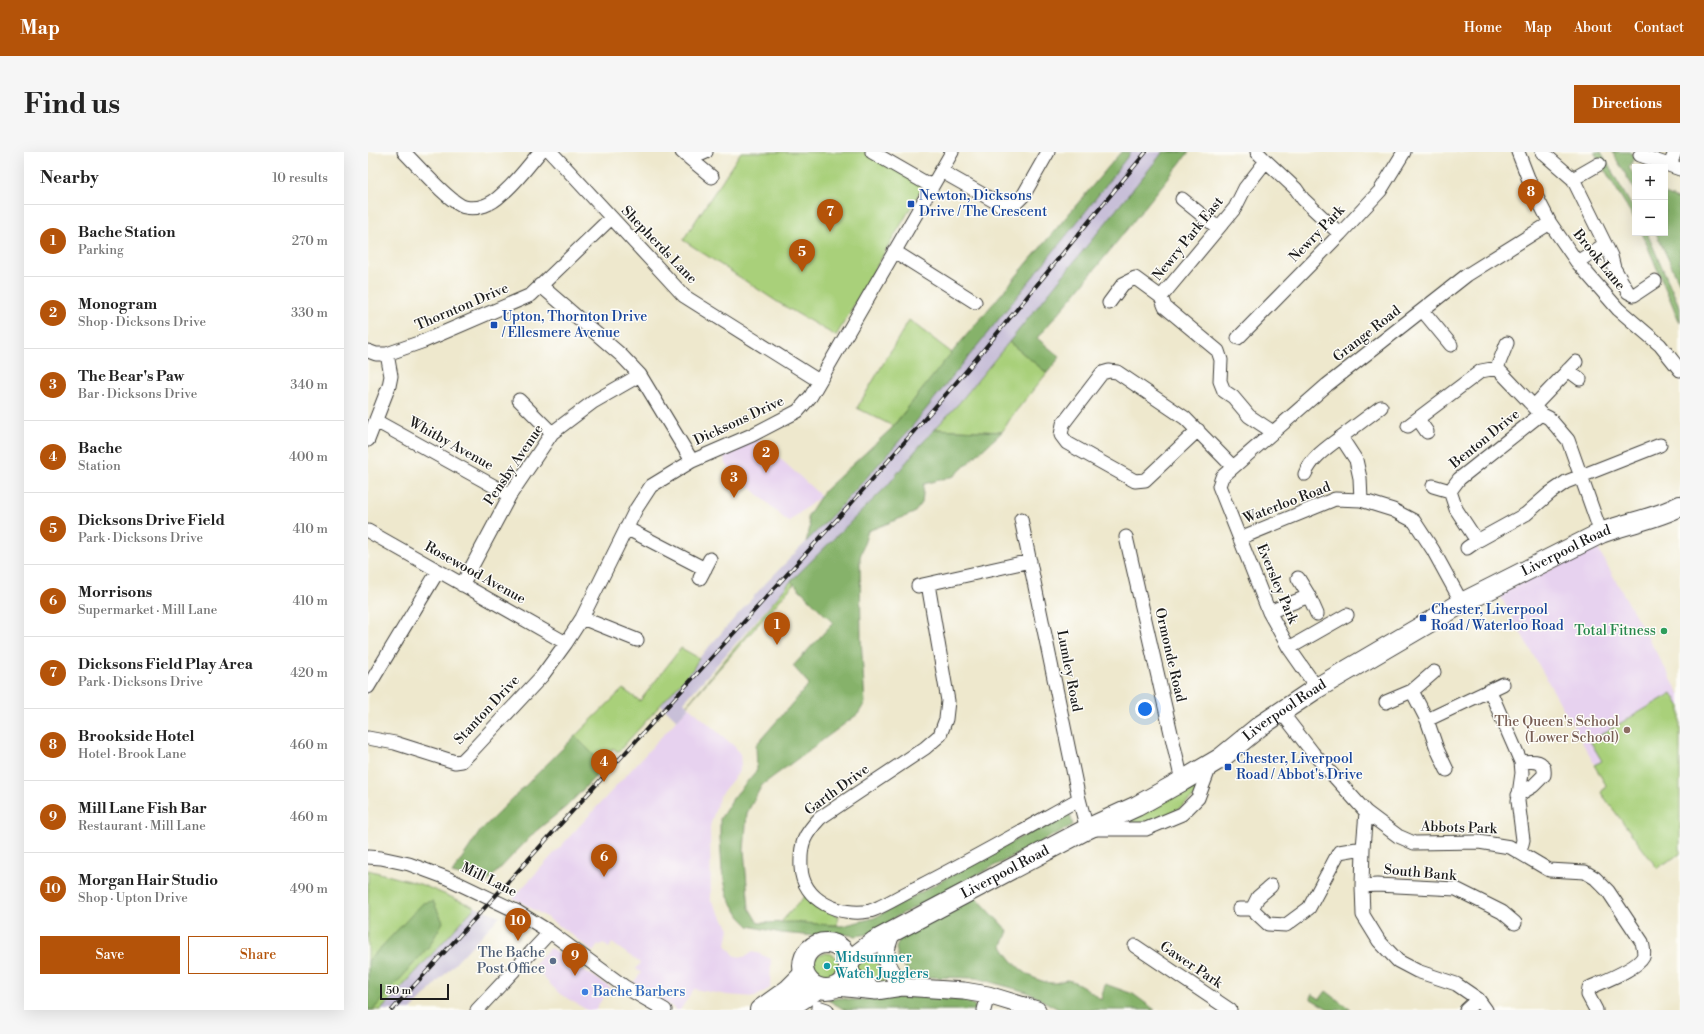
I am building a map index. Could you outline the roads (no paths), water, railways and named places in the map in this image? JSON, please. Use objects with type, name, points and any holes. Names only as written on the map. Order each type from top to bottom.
[{"type":"highway","name":"Liverpool Road","points":[[786,1010],[834,982],[875,941],[1087,829],[1137,806],[1182,781],[1211,764],[1260,726],[1282,713],[1317,688],[1462,603],[1601,533],[1664,514],[1680,506]]},
{"type":"highway","points":[[824,943],[834,982],[811,984],[804,974],[803,960],[812,947],[824,943]]},
{"type":"highway","points":[[760,1010],[788,990],[804,974]]},
{"type":"main road","points":[[892,932],[885,948],[886,958],[889,967],[902,988]]},
{"type":"main road","points":[[834,982],[876,991],[902,988],[964,991],[986,1003],[1037,1010]]},
{"type":"street","points":[[404,152],[452,199],[464,207],[476,208],[490,204],[502,195],[540,152]]},
{"type":"street","points":[[684,154],[699,155],[706,152]]},
{"type":"street","points":[[872,152],[931,186]]},
{"type":"street","name":"Dicksons Drive","points":[[566,643],[582,618],[643,496],[651,486],[692,461],[752,435],[798,411],[811,396],[952,152]]},
{"type":"street","points":[[941,171],[1003,206],[1015,204],[1023,196],[1048,152]]},
{"type":"street","name":"Newry Park","points":[[1239,331],[1340,234],[1380,191],[1404,152]]},
{"type":"street","name":"Brook Lane","points":[[1518,152],[1532,188],[1550,223],[1577,262],[1618,309],[1660,345],[1680,370]]},
{"type":"street","points":[[1542,152],[1573,179],[1604,246],[1611,256],[1614,268],[1628,292],[1634,295],[1655,281]]},
{"type":"street","points":[[1640,154],[1675,167],[1675,152]]},
{"type":"street","name":"Shepherds Lane","points":[[557,154],[610,218],[684,296],[819,381]]},
{"type":"street","points":[[684,154],[712,177]]},
{"type":"street","name":"Newry Park East","points":[[1161,297],[1235,208],[1262,156],[1296,189],[1303,199],[1340,234]]},
{"type":"street","points":[[1573,179],[1600,164]]},
{"type":"street","points":[[1182,199],[1218,228]]},
{"type":"street","name":"Thornton Drive","points":[[387,354],[424,341],[530,295],[610,218]]},
{"type":"street","name":"Grange Road","points":[[1219,486],[1222,477],[1327,386],[1467,275],[1550,223]]},
{"type":"street","points":[[1577,262],[1604,246]]},
{"type":"street","points":[[894,251],[975,302]]},
{"type":"street","name":"Newry Park East","points":[[1109,303],[1122,284],[1135,278],[1161,297],[1165,307],[1218,352],[1221,360],[1220,381],[1224,391],[1233,397],[1249,416],[1273,432]]},
{"type":"street","points":[[540,285],[621,355],[640,375],[692,461]]},
{"type":"street","points":[[1423,311],[1451,345]]},
{"type":"street","points":[[1497,368],[1507,343]]},
{"type":"street","points":[[368,351],[376,354],[387,354],[391,376],[389,386],[368,440]]},
{"type":"street","name":"Benton Drive","points":[[1450,491],[1459,479],[1538,410],[1572,366],[1580,379]]},
{"type":"street","points":[[1497,368],[1538,410],[1549,418],[1568,440],[1601,533]]},
{"type":"street","points":[[1427,432],[1413,422],[1481,370],[1497,368]]},
{"type":"street","points":[[1198,430],[1145,480],[1135,481],[1067,443],[1062,435],[1063,424],[1102,373],[1109,371],[1116,372],[1185,418],[1198,430],[1233,467]]},
{"type":"street","name":"Pensby Avenue","points":[[462,585],[510,495],[552,434],[593,402],[640,375]]},
{"type":"street","points":[[519,400],[552,434]]},
{"type":"street","points":[[1305,474],[1308,466],[1319,453],[1381,407]]},
{"type":"street","name":"Whitby Avenue","points":[[376,421],[510,495]]},
{"type":"street","points":[[1341,437],[1356,460],[1360,478],[1361,500]]},
{"type":"street","name":"Benton Drive","points":[[1450,491],[1456,509],[1472,545],[1526,514],[1566,482],[1660,445]]},
{"type":"street","name":"Eversley Park","points":[[1219,486],[1269,612],[1289,648],[1317,688]]},
{"type":"street","name":"Benton Drive","points":[[1433,486],[1450,491]]},
{"type":"street","name":"Waterloo Road","points":[[1240,538],[1335,499],[1361,500],[1393,510],[1414,521],[1433,550],[1462,603]]},
{"type":"street","name":"Lumley Road","points":[[1021,519],[1079,800],[1087,829]]},
{"type":"street","points":[[626,528],[705,569]]},
{"type":"street","name":"Rosewood Avenue","points":[[368,531],[566,643]]},
{"type":"street","name":"Ormonde Road","points":[[1126,537],[1182,781]]},
{"type":"street","name":"Garth Drive","points":[[1030,561],[923,585],[948,701],[946,719],[940,735],[925,748],[820,818],[808,832],[801,850],[801,872],[810,893],[826,905],[848,912],[871,911],[1079,800]]},
{"type":"street","points":[[368,687],[438,571]]},
{"type":"street","points":[[1298,578],[1309,596],[1317,614]]},
{"type":"street","points":[[1269,612],[1309,596]]},
{"type":"street","points":[[1289,648],[1347,615]]},
{"type":"street","points":[[582,618],[626,631],[637,640]]},
{"type":"street","name":"Stanton Drive","points":[[368,738],[394,743],[455,762],[462,760],[542,676],[566,643]]},
{"type":"street","points":[[1386,702],[1412,691],[1434,672]]},
{"type":"street","points":[[1428,720],[1503,684]]},
{"type":"street","points":[[1412,691],[1428,720],[1437,749],[1447,770]]},
{"type":"street","points":[[1490,691],[1521,762],[1522,773],[1518,801],[1523,840],[1520,852]]},
{"type":"street","name":"Abbots Park","points":[[1282,713],[1313,753],[1366,812],[1398,836],[1414,843],[1479,842],[1510,847],[1549,870],[1585,872],[1595,878],[1608,891],[1642,942],[1644,949],[1644,957],[1636,965],[1589,988],[1588,996],[1596,1010]]},
{"type":"street","points":[[1518,795],[1533,786],[1544,775],[1545,769],[1542,764],[1536,762],[1521,762]]},
{"type":"street","points":[[1087,829],[1146,829],[1182,814],[1198,798],[1211,764]]},
{"type":"street","points":[[1366,812],[1363,848],[1363,915],[1379,941],[1398,961],[1417,972],[1456,984],[1478,1000],[1486,1010]]},
{"type":"street","points":[[1252,908],[1268,924],[1286,925],[1309,908],[1339,852],[1363,848]]},
{"type":"street","name":"Mill Lane","points":[[368,857],[409,864],[447,878],[516,911],[550,932],[625,987],[665,1010]]},
{"type":"street","name":"South Bank","points":[[1362,886],[1377,885],[1456,889],[1502,912],[1515,923]]},
{"type":"street","points":[[1252,908],[1258,897],[1271,886]]},
{"type":"street","points":[[1239,910],[1252,908]]},
{"type":"street","points":[[477,1010],[550,932]]},
{"type":"street","name":"Gawer Park","points":[[1135,946],[1230,1010]]},
{"type":"street","points":[[1466,1010],[1478,1000]]},
{"type":"railway","points":[[392,1010],[849,506],[967,370],[1146,152]]},
{"type":"place","name":"Newton, Dicksons Drive / The Crescent","points":[[911,204]]},
{"type":"place","name":"Brookside Hotel","points":[[1531,212]]},
{"type":"place","name":"Dicksons Field Play Area","points":[[830,232]]},
{"type":"place","name":"Dicksons Drive Field","points":[[802,272]]},
{"type":"place","name":"Upton, Thornton Drive / Ellesmere Avenue","points":[[494,325]]},
{"type":"place","name":"Monogram","points":[[766,473]]},
{"type":"place","name":"The Bear's Paw","points":[[734,498]]},
{"type":"place","name":"Chester, Liverpool Road / Waterloo Road","points":[[1423,618]]},
{"type":"place","name":"Total Fitness","points":[[1664,631]]},
{"type":"place","name":"Bache Station","points":[[777,645]]},
{"type":"place","name":"The Queen's School (Lower School)","points":[[1627,730]]},
{"type":"place","name":"Chester, Liverpool Road / Abbot's Drive","points":[[1228,767]]},
{"type":"place","name":"Bache","points":[[604,782]]},
{"type":"place","name":"Morrisons","points":[[604,877]]},
{"type":"place","name":"Morgan Hair Studio","points":[[518,941]]},
{"type":"place","name":"The Bache Post Office","points":[[553,961]]},
{"type":"place","name":"Midsummer Watch Jugglers","points":[[827,966]]},
{"type":"place","name":"Mill Lane Fish Bar","points":[[575,976]]},
{"type":"place","name":"Bache Barbers","points":[[585,992]]}]
